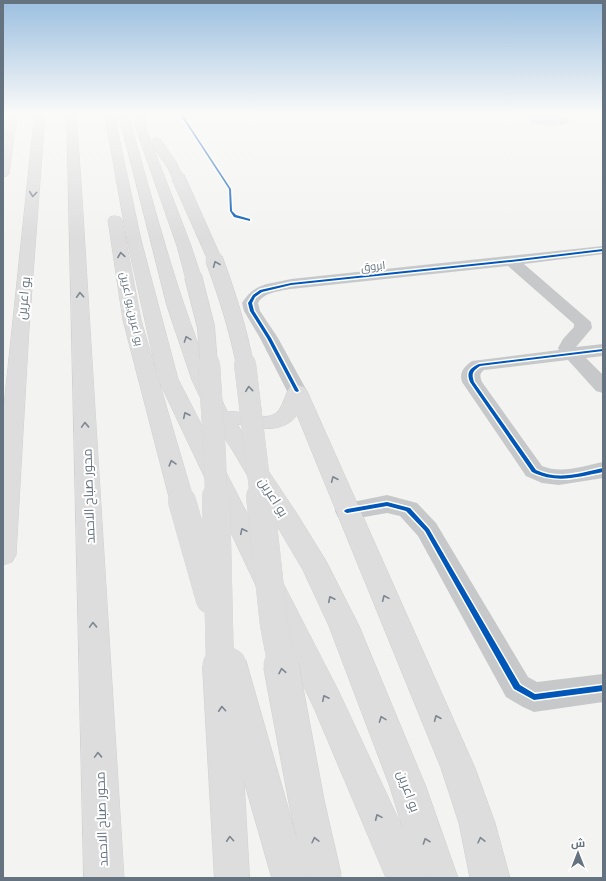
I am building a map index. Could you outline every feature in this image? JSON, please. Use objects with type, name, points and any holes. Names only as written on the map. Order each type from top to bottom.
[{"type":"main road","points":[[3,174],[6,155]]},
{"type":"main road","name":"بو اعرين","points":[[3,555],[5,505],[36,155]]},
{"type":"main road","name":"محور صباح الاحمد","points":[[73,155],[104,878]]},
{"type":"main road","name":"بو اعرين,بو اعرين","points":[[103,155],[132,320],[182,501],[290,878]]},
{"type":"main road","points":[[118,155],[134,240],[168,379],[328,703],[406,878]]},
{"type":"main road","name":"بو اعرين","points":[[142,155],[175,306],[202,380],[218,412],[243,448],[316,568],[344,626],[408,787],[438,878]]},
{"type":"main road","points":[[151,155],[184,246],[206,327],[213,433],[220,690],[232,878]]},
{"type":"main road","points":[[165,155],[172,165],[213,256],[228,296],[240,336],[248,378],[274,625],[307,804],[324,878]]},
{"type":"main road","points":[[218,412],[243,420],[272,422],[284,417],[291,408],[297,391]]},
{"type":"main road","points":[[297,391],[458,768],[477,823],[490,878]]},
{"type":"street","name":"ابروق","points":[[297,391],[252,311],[250,303],[254,296],[260,291],[291,284],[603,250]]},
{"type":"street","points":[[511,261],[582,322],[583,328],[569,343],[567,348],[603,387]]},
{"type":"street","points":[[603,350],[479,366],[472,370],[470,376],[472,382],[534,471],[546,477],[559,478],[603,470]]},
{"type":"street","points":[[347,511],[387,504],[408,509],[427,530],[517,687],[534,697],[603,688]]},
{"type":"cycle path","points":[[208,155],[230,189],[231,211],[235,216],[249,220]]},
{"type":"cycle path","points":[[297,391],[269,338],[252,311],[250,303],[254,296],[261,291],[291,284],[603,250]]},
{"type":"cycle path","points":[[603,350],[479,365],[472,370],[470,376],[472,382],[534,471],[551,477],[568,477],[603,470]]},
{"type":"cycle path","points":[[347,511],[387,504],[408,509],[427,530],[517,687],[534,697],[603,688]]}]
